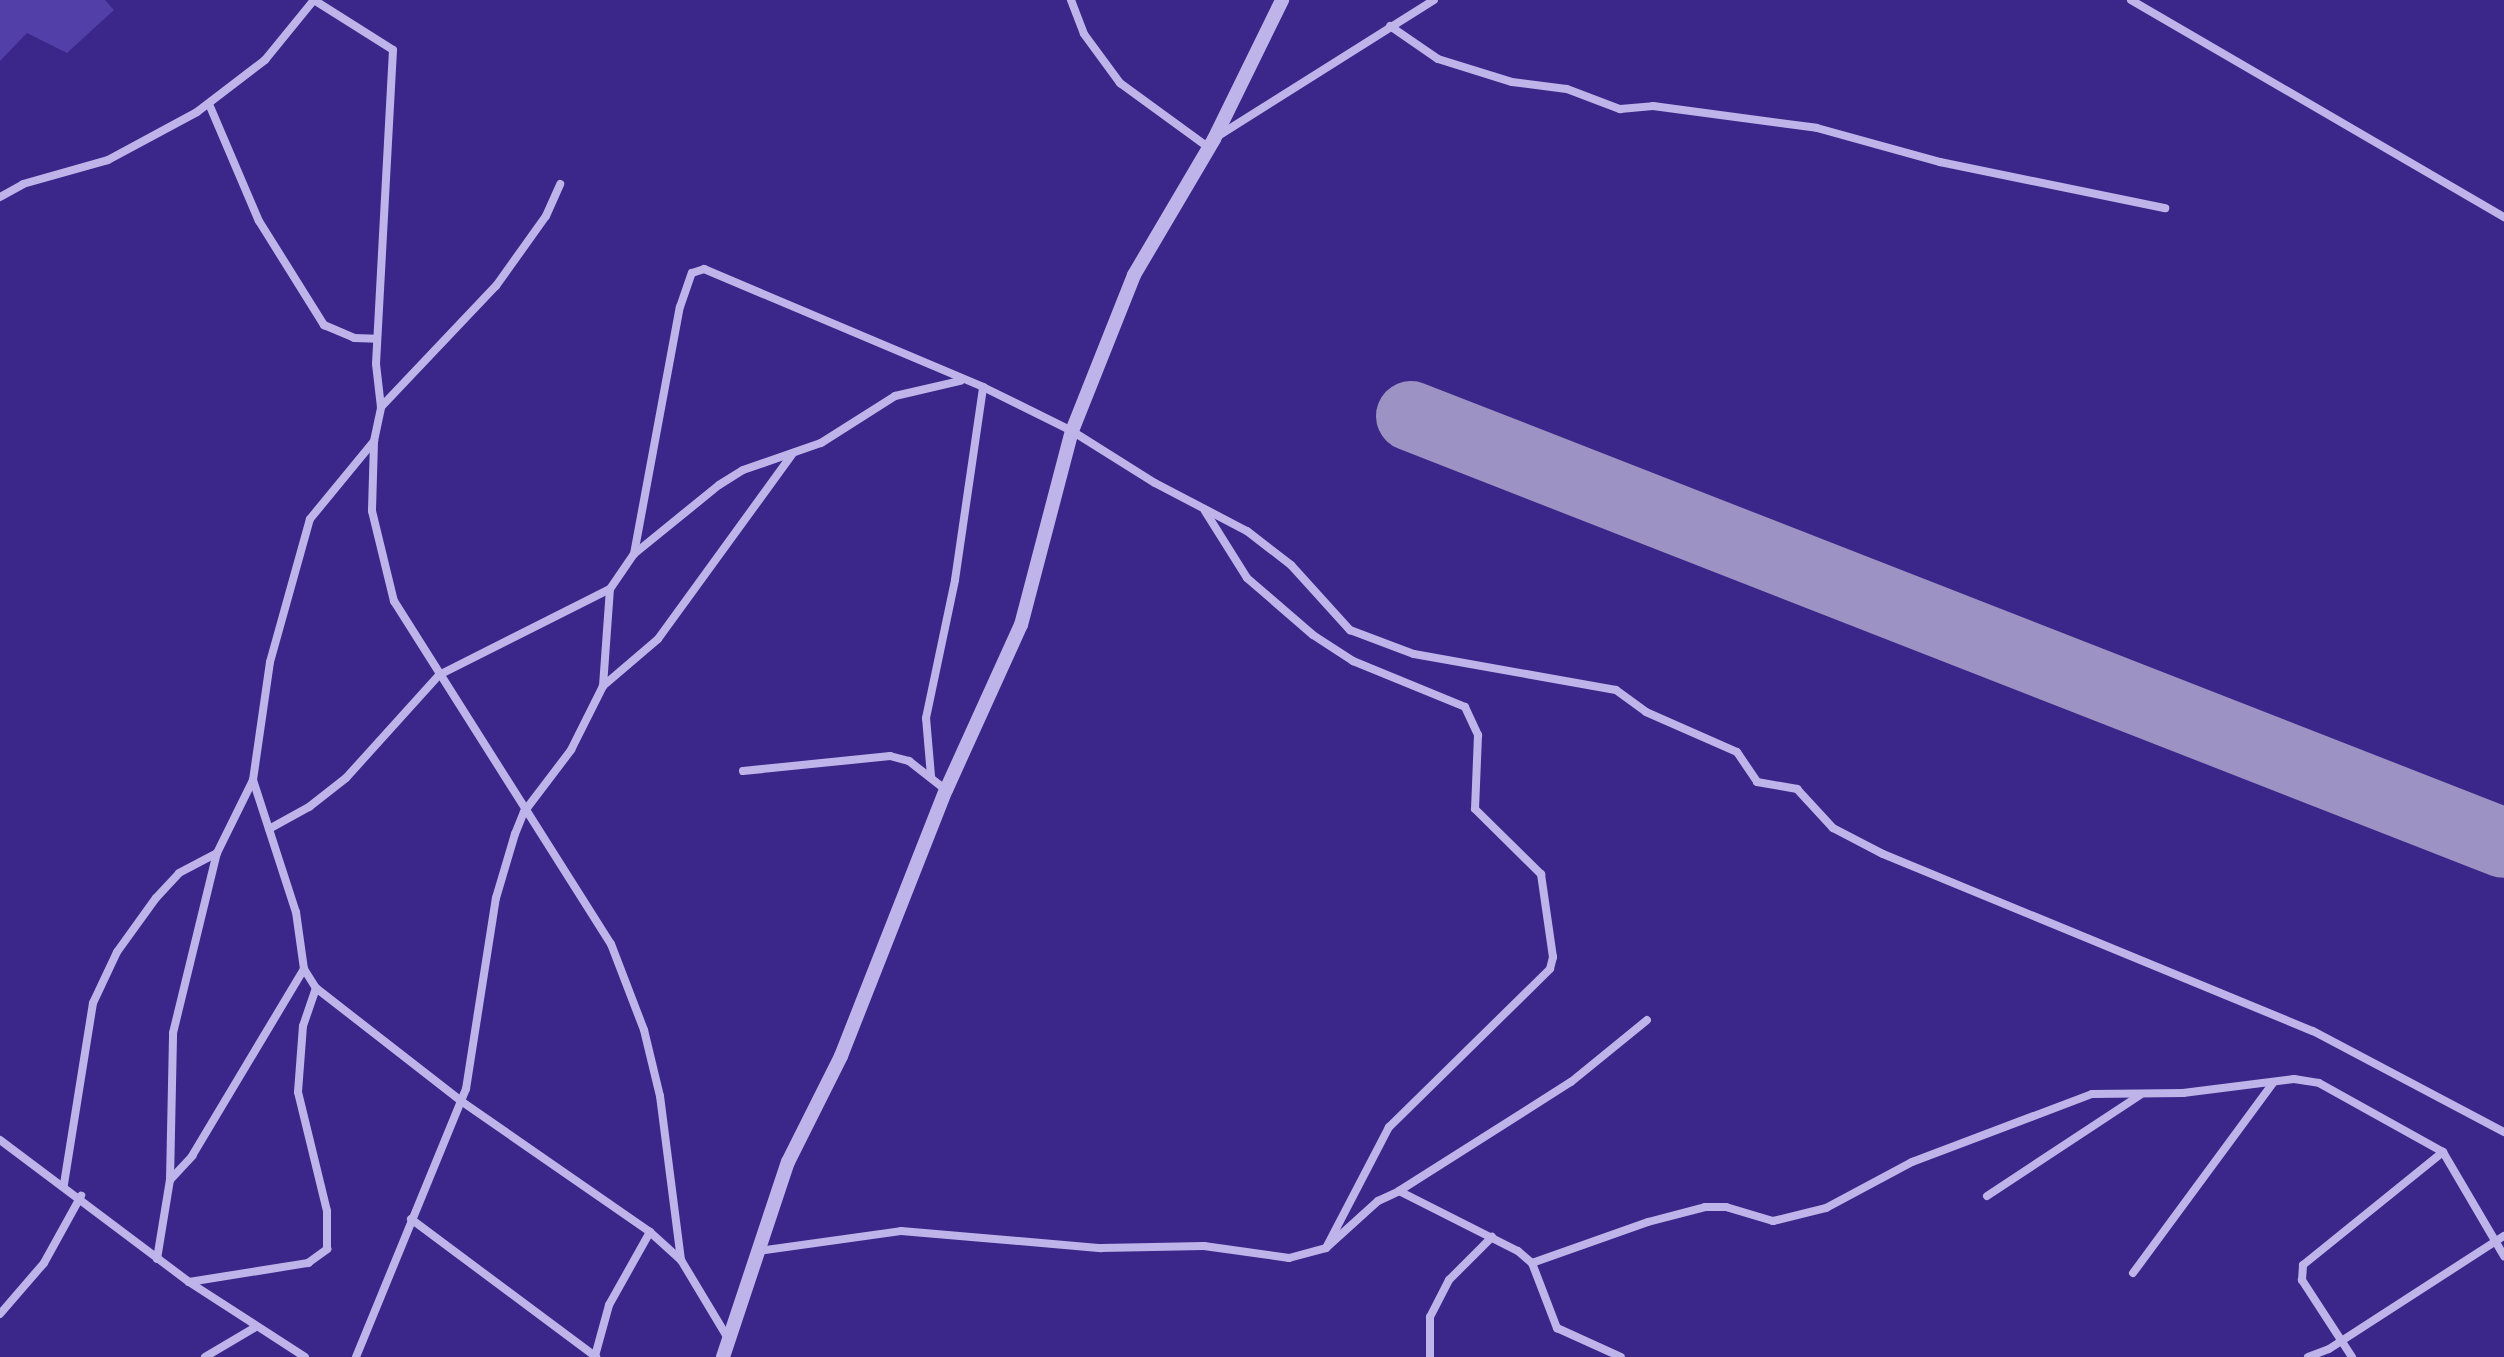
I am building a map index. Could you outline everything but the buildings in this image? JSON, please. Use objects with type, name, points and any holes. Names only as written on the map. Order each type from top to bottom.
[{"type":"street","points":[[0,197],[23,184],[108,160],[209,104],[265,60],[314,0],[393,50],[377,339],[381,407],[374,441],[372,511],[384,573],[410,632],[603,931],[628,981],[660,1096],[681,1260]]},
{"type":"street","points":[[1071,0],[1084,34],[1120,83],[1212,143]]},
{"type":"street","points":[[723,1357],[726,1335],[788,1162],[841,1056],[946,790],[1021,625],[1072,431],[1134,275],[1212,143],[1282,0]]},
{"type":"street","points":[[1212,143],[1434,0]]},
{"type":"street","points":[[2131,0],[2504,217]]},
{"type":"street","points":[[1390,26],[1438,59],[1512,82],[1567,89],[1620,109],[1653,106],[1817,128],[1940,162],[2165,208]]},
{"type":"street","points":[[209,104],[259,221],[324,325],[354,338],[377,339]]},
{"type":"street","points":[[381,407],[496,286],[546,216],[560,184]]},
{"type":"street","points":[[634,554],[680,307],[697,269],[961,381],[983,387],[1072,431],[1205,511],[1247,531],[1291,565],[1350,630],[1414,654],[1616,690],[1646,712],[1737,752],[1757,782],[1797,789],[1833,828],[1883,854],[2313,1031],[2504,1132]]},
{"type":"street","points":[[269,829],[309,807],[346,778],[439,675],[610,589],[634,554],[719,485],[821,443],[895,396],[961,381]]},
{"type":"street","points":[[931,776],[926,718],[959,556],[983,387]]},
{"type":"street","points":[[157,1259],[170,1180],[173,1033],[217,853],[253,780],[270,662],[298,550],[329,491],[374,441]]},
{"type":"street","points":[[356,1357],[470,1076],[496,898],[524,812],[557,773],[603,686],[658,639],[794,452]]},
{"type":"street","points":[[1205,511],[1247,578],[1313,635],[1353,661],[1465,707],[1478,735],[1475,809],[1541,874],[1553,957],[1550,969],[1389,1127],[1326,1248]]},
{"type":"street","points":[[603,686],[610,589]]},
{"type":"street","points":[[743,771],[822,767],[890,756],[931,776],[946,790]]},
{"type":"street","points":[[253,780],[296,912],[304,969],[316,988],[461,1101],[650,1232],[681,1260],[726,1335]]},
{"type":"street","points":[[64,1184],[93,1003],[117,952],[156,898],[179,873],[217,853]]},
{"type":"street","points":[[170,1180],[207,1133],[304,969]]},
{"type":"street","points":[[189,1282],[308,1263],[327,1249],[327,1211],[298,1092],[303,1026],[316,988]]},
{"type":"street","points":[[758,1251],[901,1231],[1101,1248],[1204,1246],[1289,1258],[1326,1248],[1378,1201],[1399,1191],[1571,1082],[1647,1020]]},
{"type":"street","points":[[2133,1273],[2274,1082]]},
{"type":"street","points":[[1532,1263],[1705,1207],[1726,1207],[1773,1221],[1826,1208],[1912,1162],[2079,1097],[2140,1095],[2274,1082],[2319,1083],[2443,1152],[2504,1256]]},
{"type":"street","points":[[1987,1196],[2140,1095]]},
{"type":"street","points":[[0,1140],[81,1196],[189,1282],[254,1328],[305,1357]]},
{"type":"street","points":[[2352,1357],[2302,1280],[2303,1265],[2443,1152]]},
{"type":"street","points":[[1399,1191],[1492,1237],[1532,1263],[1557,1328],[1621,1357]]},
{"type":"street","points":[[0,1314],[44,1263],[81,1196]]},
{"type":"street","points":[[411,1219],[596,1357],[609,1305],[650,1232]]},
{"type":"street","points":[[2308,1357],[2327,1353],[2343,1339],[2504,1236]]},
{"type":"street","points":[[1430,1357],[1430,1317],[1449,1280],[1492,1237]]},
{"type":"street","points":[[205,1357],[254,1328]]},
{"type":"shaded area","points":[[0,0],[105,0],[114,10],[67,53],[27,33],[0,61]]},
{"type":"runway","points":[[1411,416],[2504,843]]}]
